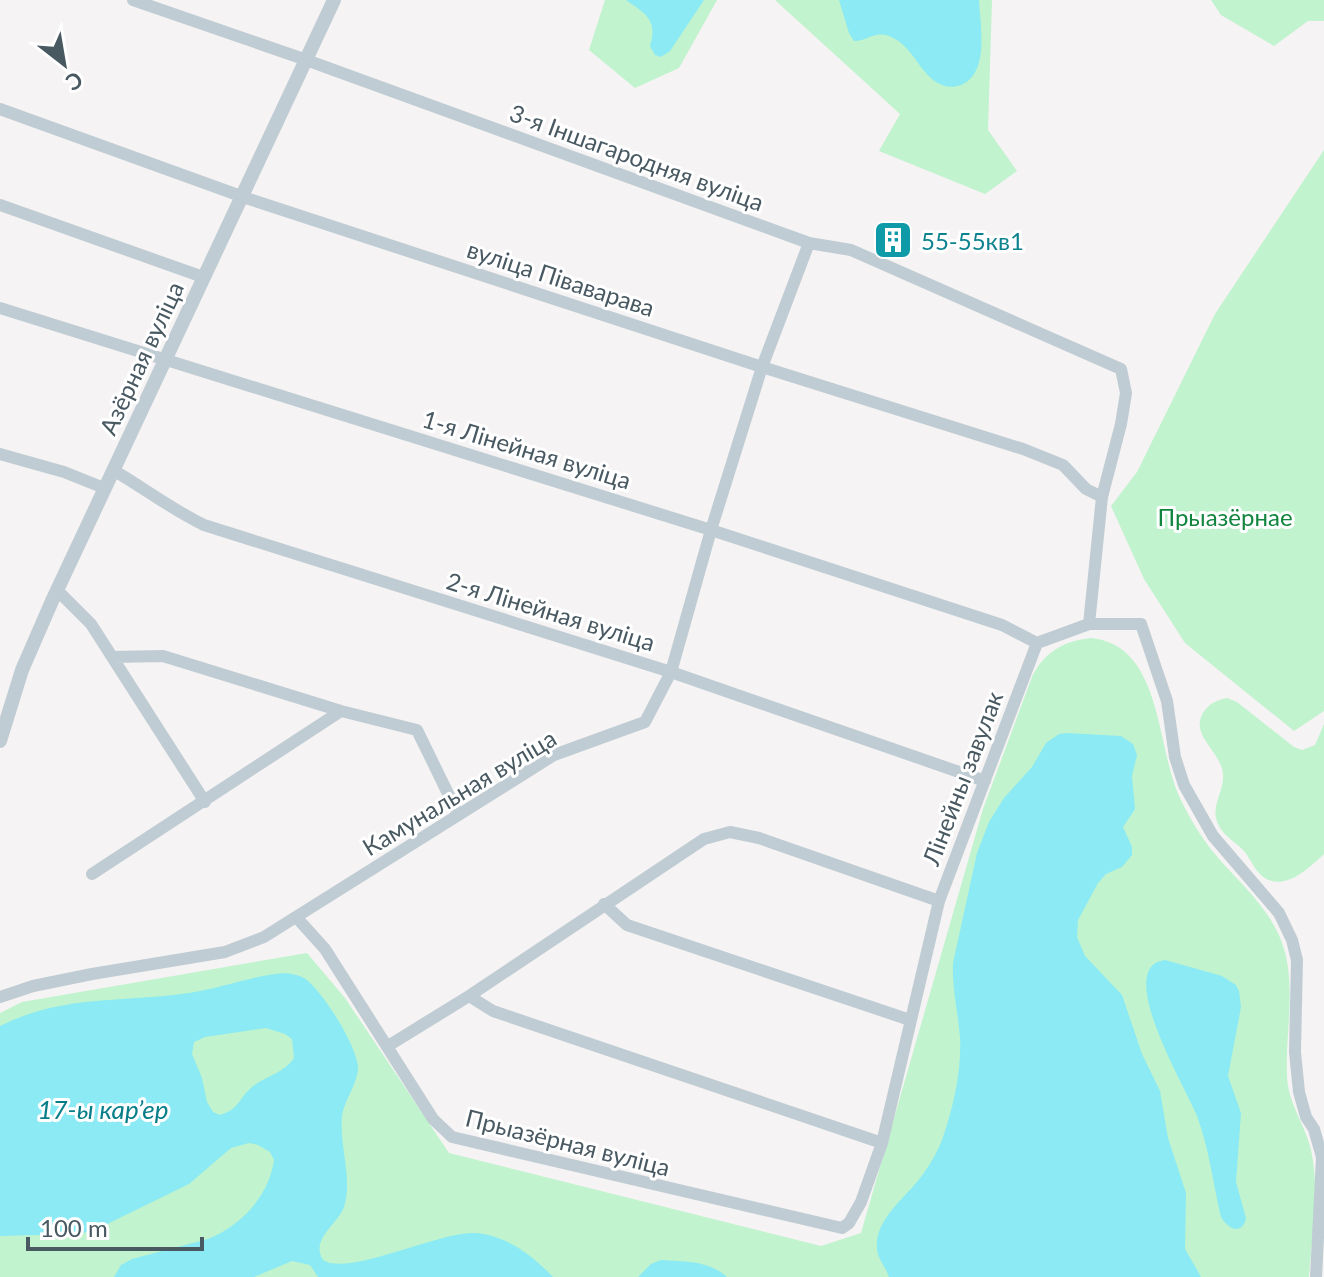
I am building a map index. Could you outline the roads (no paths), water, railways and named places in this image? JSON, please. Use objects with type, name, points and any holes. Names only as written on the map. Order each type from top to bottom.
[{"type":"street","name":"3-я Іншагародняя вуліца","points":[[133,0],[809,243],[851,250],[1121,369],[1126,393],[1102,497]]},
{"type":"street","name":"Азёрная вуліца","points":[[0,741],[22,670],[57,590],[334,0]]},
{"type":"street","name":"вуліца Піваварава","points":[[0,109],[242,196],[762,367],[1023,449],[1063,465],[1086,489],[1102,497]]},
{"type":"street","points":[[0,205],[203,277]]},
{"type":"street","name":"Камунальная вуліца","points":[[0,997],[33,986],[92,974],[225,952],[264,937],[554,755],[645,722],[671,672],[762,367],[809,243]]},
{"type":"street","name":"1-я Лінейная вуліца","points":[[0,308],[711,530],[1002,625],[1037,643]]},
{"type":"street","points":[[0,454],[64,472],[104,488]]},
{"type":"street","name":"2-я Лінейная вуліца","points":[[113,470],[147,489],[158,501],[204,525],[671,672],[985,781]]},
{"type":"street","points":[[1089,624],[1102,497]]},
{"type":"street","points":[[57,590],[91,624],[205,802]]},
{"type":"street","points":[[1037,643],[1089,624],[1141,624],[1167,701],[1175,757],[1184,785],[1213,836],[1279,913],[1292,940],[1297,960],[1295,1052],[1299,1092],[1322,1157],[1316,1277]]},
{"type":"street","name":"Лінейны завулак","points":[[842,1228],[849,1223],[861,1202],[882,1143],[939,901],[1037,643]]},
{"type":"street","points":[[112,657],[163,656],[341,711],[417,730],[458,814]]},
{"type":"street","points":[[92,874],[341,711]]},
{"type":"street","points":[[388,1046],[469,996],[704,839],[730,832],[759,838],[939,901]]},
{"type":"street","points":[[604,904],[627,925],[910,1020]]},
{"type":"street","name":"Прыазёрная вуліца","points":[[297,918],[325,949],[433,1119],[452,1137],[842,1228]]},
{"type":"street","points":[[469,996],[493,1011],[882,1143]]},
{"type":"water","points":[[626,0],[704,0],[670,51],[661,57],[655,55],[650,46],[652,30],[648,18]]},
{"type":"water","points":[[839,0],[979,0],[981,47],[976,70],[961,85],[946,86],[926,74],[908,50],[889,36],[879,35],[854,41]]},
{"type":"water","points":[[1066,733],[1121,736],[1133,744],[1137,755],[1132,776],[1135,809],[1123,827],[1132,847],[1132,855],[1122,867],[1106,874],[1098,883],[1078,920],[1077,937],[1085,956],[1122,995],[1142,1054],[1160,1091],[1168,1138],[1186,1193],[1185,1249],[1201,1277],[889,1277],[878,1253],[880,1228],[935,1155],[956,1089],[960,1037],[953,963],[977,853],[989,822],[1004,798],[1032,767],[1046,743]]},
{"type":"water","points":[[1165,960],[1222,976],[1236,985],[1239,991],[1241,1007],[1228,1076],[1241,1113],[1236,1182],[1246,1218],[1238,1229],[1227,1225],[1221,1217],[1197,1116],[1157,1030],[1149,1005],[1146,983],[1151,967]]},
{"type":"water","name":"17-ы кар’ер","points":[[274,974],[297,975],[311,984],[338,1020],[357,1061],[357,1076],[342,1116],[346,1196],[341,1213],[322,1238],[320,1252],[323,1260],[335,1264],[352,1263],[460,1234],[476,1233],[498,1238],[518,1248],[553,1277],[318,1277],[310,1265],[292,1261],[254,1277],[114,1277],[121,1265],[132,1259],[208,1239],[242,1218],[260,1197],[274,1160],[270,1152],[249,1143],[231,1148],[189,1184],[95,1230],[79,1234],[0,1236],[0,1026],[70,1004],[189,993]],"holes":[[[266,1028],[292,1039],[294,1058],[290,1063],[252,1087],[231,1110],[220,1115],[213,1112],[192,1054],[194,1042],[205,1037]]]},
{"type":"water","points":[[661,1260],[712,1267],[727,1277],[638,1277],[651,1264]]},
{"type":"place","name":"55-55кв1","points":[[893,240]]},
{"type":"park label","name":"Прыазёрнае","points":[[1225,516]]}]
